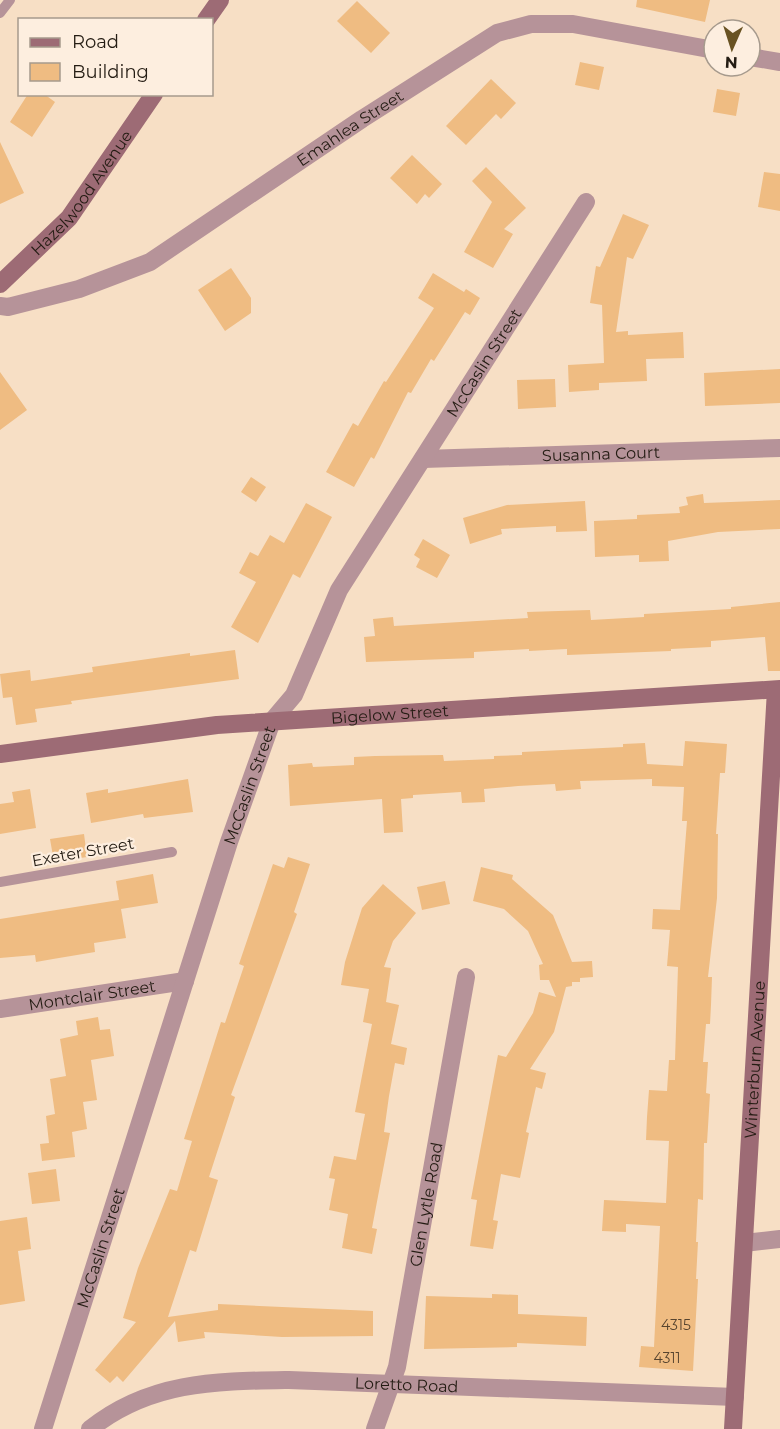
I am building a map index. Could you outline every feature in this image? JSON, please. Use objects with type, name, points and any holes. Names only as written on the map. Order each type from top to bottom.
[{"type":"street","points":[[207,18],[220,0]]},
{"type":"street","name":"Emahlea Street","points":[[0,306],[8,307],[79,289],[150,262],[371,113],[496,33],[531,24],[573,24],[702,48]]},
{"type":"street","points":[[762,59],[780,62]]},
{"type":"street","name":"Hazelwood Avenue","points":[[0,284],[69,218],[153,96]]},
{"type":"street","name":"McCaslin Street","points":[[44,1429],[229,842],[272,721],[294,695],[339,590],[586,202]]},
{"type":"street","name":"Susanna Court","points":[[423,459],[780,448]]},
{"type":"street","name":"Bigelow Street","points":[[0,754],[217,725],[778,689]]},
{"type":"street","name":"Winterburn Avenue","points":[[733,1429],[778,689]]},
{"type":"street","name":"Glen Lytle Road","points":[[375,1429],[391,1385],[466,977]]},
{"type":"street","name":"Montclair Street","points":[[0,1009],[185,981]]},
{"type":"street","points":[[744,1242],[780,1239]]},
{"type":"street","name":"Loretto Road","points":[[90,1429],[134,1403],[177,1386],[228,1381],[279,1380],[735,1396]]},
{"type":"lane","points":[[0,13],[9,0]]},
{"type":"lane","name":"Exeter Street","points":[[0,882],[172,852]]},
{"type":"building","points":[[637,0],[710,0],[706,18],[702,18],[702,21],[636,7]]},
{"type":"building","points":[[357,1],[390,33],[371,53],[337,21]]},
{"type":"building","points":[[580,62],[604,67],[599,90],[575,85]]},
{"type":"building","points":[[491,79],[516,103],[501,119],[496,114],[466,145],[446,126]]},
{"type":"building","points":[[717,89],[740,93],[736,116],[713,112]]},
{"type":"building","points":[[27,96],[47,96],[55,102],[32,137],[10,122]]},
{"type":"building","points":[[0,142],[24,193],[0,204]]},
{"type":"building","points":[[412,155],[442,184],[429,198],[425,194],[417,204],[390,178]]},
{"type":"building","points":[[486,167],[526,208],[504,229],[513,234],[493,268],[464,252],[492,202],[472,181]]},
{"type":"building","points":[[764,172],[780,174],[780,211],[758,207]]},
{"type":"building","points":[[623,214],[649,225],[633,259],[627,257],[616,332],[628,331],[628,335],[683,332],[684,358],[646,359],[647,381],[599,383],[599,390],[569,392],[568,365],[604,363],[602,305],[590,303],[596,266],[600,267]]},
{"type":"building","points":[[231,268],[251,298],[251,313],[225,331],[198,290]]},
{"type":"building","points":[[433,273],[464,292],[466,289],[480,298],[470,315],[465,312],[434,361],[431,359],[411,393],[408,392],[374,459],[371,457],[354,487],[326,472],[353,423],[358,426],[384,381],[386,382],[434,308],[418,298]]},
{"type":"building","points":[[780,369],[780,403],[705,406],[704,373]]},
{"type":"building","points":[[0,372],[27,410],[0,430]]},
{"type":"building","points":[[555,379],[556,407],[518,409],[517,380]]},
{"type":"building","points":[[251,477],[266,487],[256,502],[241,492]]},
{"type":"building","points":[[703,494],[704,503],[780,500],[780,529],[718,532],[668,541],[669,561],[639,562],[639,555],[595,557],[594,521],[637,519],[637,515],[680,513],[679,507],[688,505],[686,497]]},
{"type":"building","points":[[585,501],[587,531],[556,532],[556,526],[501,529],[502,534],[470,544],[463,518],[507,505]]},
{"type":"building","points":[[306,503],[332,517],[300,578],[293,574],[258,643],[231,627],[256,582],[239,573],[250,552],[258,556],[270,535],[284,543]]},
{"type":"building","points":[[423,539],[450,555],[437,578],[416,567],[420,559],[414,555]]},
{"type":"building","points":[[780,602],[780,671],[768,671],[765,637],[711,641],[711,647],[671,649],[671,651],[567,655],[567,649],[529,651],[529,649],[474,652],[474,658],[366,662],[364,637],[375,636],[373,619],[393,617],[394,626],[528,618],[527,612],[590,610],[591,620],[644,617],[644,614],[731,609],[731,607]]},
{"type":"building","points":[[235,650],[239,679],[71,701],[72,704],[35,709],[37,722],[16,725],[12,697],[3,698],[0,674],[30,670],[31,681],[93,672],[92,667],[190,653],[190,656]]},
{"type":"building","points":[[685,741],[727,744],[725,773],[720,773],[716,834],[718,834],[717,898],[708,977],[712,977],[710,1024],[706,1024],[703,1062],[708,1062],[706,1093],[710,1094],[707,1143],[704,1143],[703,1200],[698,1199],[696,1279],[698,1279],[693,1371],[639,1367],[641,1346],[654,1347],[660,1226],[626,1224],[626,1232],[602,1231],[604,1200],[666,1203],[669,1141],[646,1140],[647,1117],[649,1090],[667,1091],[669,1060],[675,1060],[678,967],[667,966],[670,930],[652,929],[653,909],[680,910],[687,821],[682,821],[684,787],[652,786],[652,779],[580,781],[581,789],[556,791],[555,784],[484,789],[485,802],[462,803],[461,792],[413,795],[413,798],[401,799],[403,832],[384,833],[382,799],[290,806],[288,765],[312,763],[313,767],[354,765],[354,757],[375,756],[443,755],[444,761],[494,759],[494,756],[522,755],[522,752],[623,747],[623,744],[645,743],[647,764],[683,766]]},
{"type":"building","points":[[188,779],[193,812],[144,818],[143,814],[91,823],[86,793],[108,789],[108,793]]},
{"type":"building","points":[[30,789],[36,828],[0,834],[0,804],[14,802],[12,792]]},
{"type":"building","points":[[84,834],[87,857],[54,862],[50,839]]},
{"type":"building","points":[[288,857],[310,864],[294,912],[297,914],[231,1095],[235,1097],[209,1177],[218,1180],[196,1252],[190,1250],[168,1317],[218,1310],[218,1304],[373,1311],[373,1336],[282,1337],[204,1332],[205,1338],[178,1342],[175,1321],[123,1382],[117,1376],[110,1383],[95,1370],[136,1322],[123,1318],[138,1268],[170,1189],[177,1191],[192,1141],[184,1139],[221,1022],[225,1023],[244,966],[239,964],[273,864],[284,868]]},
{"type":"building","points":[[481,867],[513,875],[512,879],[553,915],[572,962],[592,961],[593,977],[580,978],[580,982],[572,982],[572,986],[566,987],[554,1032],[530,1069],[546,1073],[542,1089],[536,1087],[526,1132],[529,1133],[520,1178],[501,1174],[493,1220],[498,1221],[493,1249],[470,1246],[477,1200],[471,1199],[498,1055],[506,1057],[533,1013],[539,992],[556,997],[549,980],[540,980],[539,965],[543,964],[528,931],[504,909],[473,901]]},
{"type":"building","points":[[153,874],[158,903],[121,909],[126,938],[94,943],[95,952],[36,962],[35,955],[0,958],[0,919],[119,900],[116,881]]},
{"type":"building","points":[[445,881],[450,904],[422,910],[417,887]]},
{"type":"building","points":[[383,884],[416,913],[393,941],[384,967],[391,968],[386,1002],[399,1005],[391,1044],[407,1048],[404,1065],[395,1063],[389,1096],[384,1132],[390,1133],[372,1228],[377,1229],[372,1254],[342,1248],[348,1214],[329,1210],[335,1179],[329,1178],[334,1156],[356,1160],[365,1114],[355,1112],[372,1024],[363,1022],[369,989],[341,985],[345,962],[362,908]]},
{"type":"building","points":[[98,1017],[100,1030],[110,1029],[114,1056],[91,1060],[97,1100],[83,1102],[87,1129],[72,1132],[75,1157],[42,1161],[40,1144],[49,1143],[46,1116],[55,1114],[50,1079],[66,1076],[60,1039],[78,1035],[76,1021]]},
{"type":"building","points":[[56,1169],[60,1201],[32,1204],[28,1173]]},
{"type":"building","points":[[27,1217],[31,1249],[18,1251],[25,1301],[0,1305],[0,1221]]},
{"type":"building","points":[[492,1294],[518,1295],[518,1314],[587,1317],[586,1346],[517,1343],[517,1347],[424,1349],[426,1296],[492,1298]]}]
